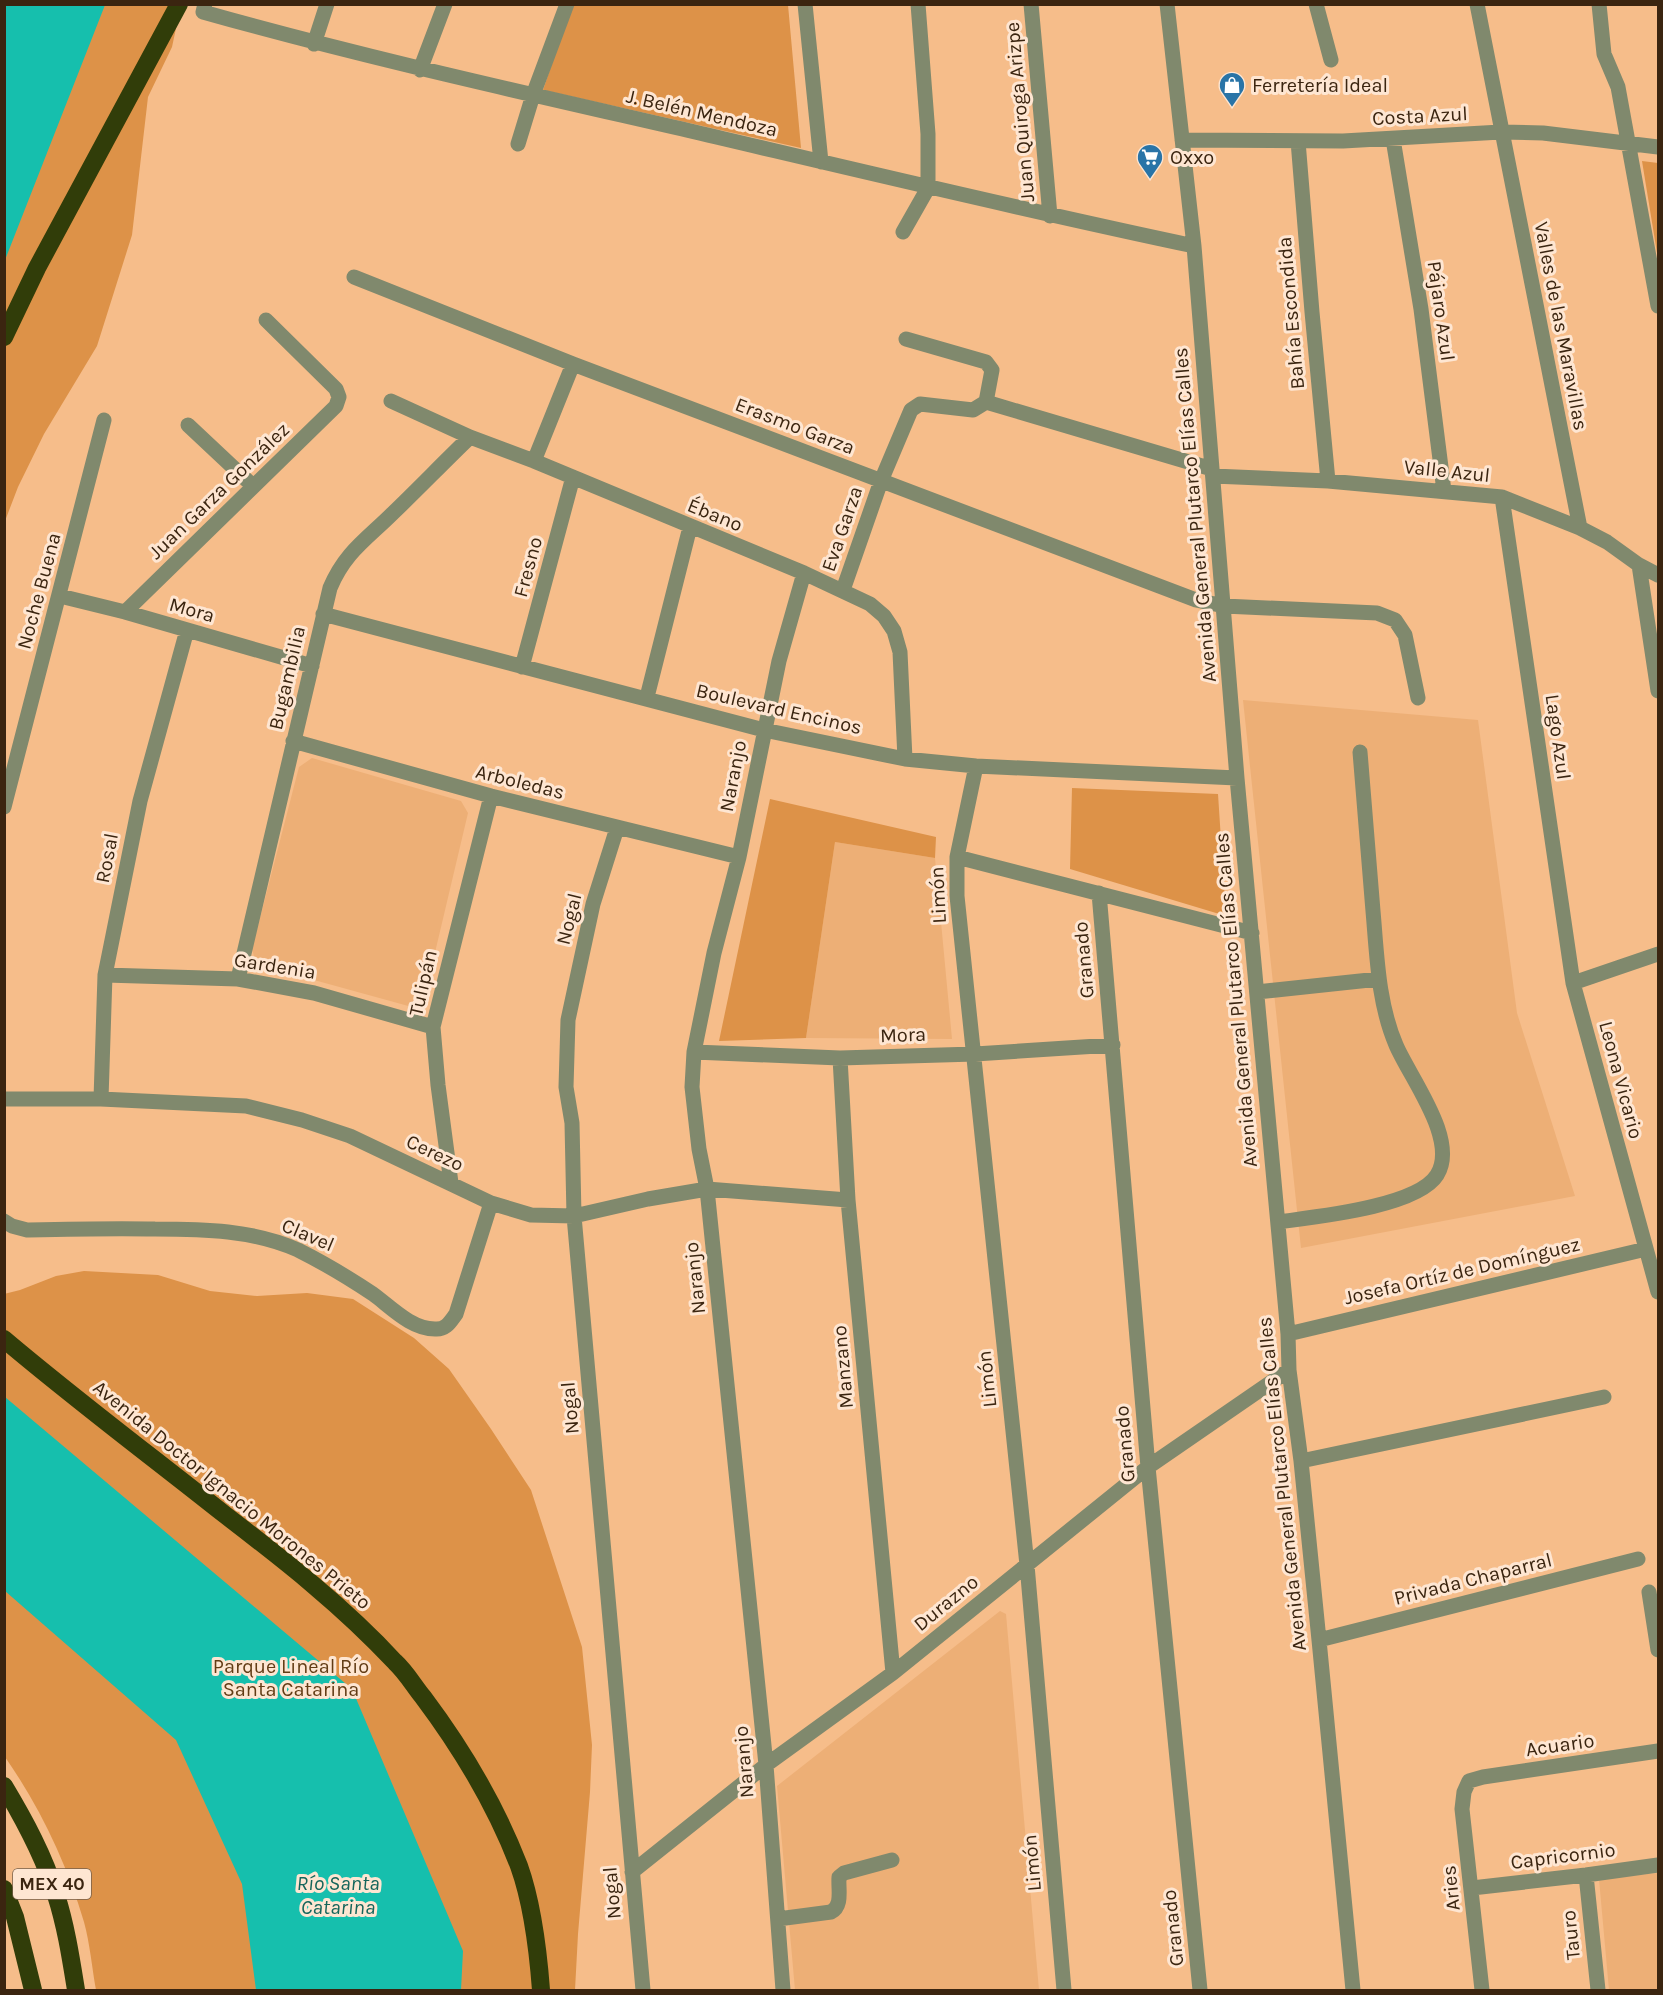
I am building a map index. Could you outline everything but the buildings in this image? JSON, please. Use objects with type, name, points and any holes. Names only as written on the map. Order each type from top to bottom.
[{"type":"highway","points":[[4,337],[37,268],[178,4]]},
{"type":"highway","name":"Avenida Doctor Ignacio Morones Prieto","points":[[4,1339],[50,1378],[302,1575],[351,1617],[397,1663],[436,1715],[474,1773],[519,1867],[531,1911],[539,1956],[541,1990]]},
{"type":"highway","name":"MEX 40","points":[[4,1786],[40,1851],[56,1895],[70,1951],[76,1990]]},
{"type":"highway","name":"MEX 40","points":[[4,1889],[15,1917],[33,1990]]},
{"type":"street","points":[[314,44],[327,4]]},
{"type":"street","points":[[420,70],[446,4]]},
{"type":"street","points":[[518,144],[533,95],[567,4]]},
{"type":"street","points":[[805,4],[821,162]]},
{"type":"street","points":[[903,232],[928,188],[928,134],[918,4]]},
{"type":"street","name":"Juan Quiroga Arizpe","points":[[1031,4],[1050,216]]},
{"type":"street","name":"Avenida General Plutarco Elías Calles","points":[[1167,4],[1194,246],[1237,778],[1288,1334],[1289,1370],[1301,1461],[1353,1990]]},
{"type":"street","points":[[1316,4],[1331,60]]},
{"type":"street","name":"Valles de las Maravillas","points":[[1477,4],[1580,528]]},
{"type":"street","points":[[1599,4],[1604,54],[1617,87],[1659,306]]},
{"type":"street","name":"J. Belén Mendoza","points":[[204,8],[314,44],[420,70],[1050,216],[1194,246]]},
{"type":"street","name":"Costa Azul","points":[[1182,140],[1393,139],[1501,132],[1543,133],[1659,147]]},
{"type":"street","name":"Pájaro Azul","points":[[1393,139],[1421,309],[1444,491]]},
{"type":"street","name":"Bahía Escondida","points":[[1298,141],[1328,481]]},
{"type":"street","name":"Erasmo Garza","points":[[354,278],[1173,593],[1207,604],[1224,606],[1365,611],[1388,616],[1401,626],[1405,635],[1418,698]]},
{"type":"street","name":"Juan Garza González","points":[[125,612],[336,406],[339,397],[336,389],[266,320]]},
{"type":"street","points":[[906,339],[986,362],[992,370],[986,402]]},
{"type":"street","points":[[534,461],[573,364]]},
{"type":"street","name":"Ébano","points":[[391,401],[470,437],[534,461],[804,573],[870,604],[884,616],[894,631],[900,652],[904,759]]},
{"type":"street","name":"Valle Azul","points":[[986,402],[1213,473],[1502,497],[1580,528],[1607,542],[1639,566],[1659,575]]},
{"type":"street","name":"Eva Garza","points":[[843,590],[881,481],[911,410],[920,404],[973,410],[986,402]]},
{"type":"street","name":"Noche Buena","points":[[4,807],[104,420]]},
{"type":"street","points":[[189,425],[253,486]]},
{"type":"street","name":"Bugambilia","points":[[238,980],[323,614],[338,570],[351,552],[470,437]]},
{"type":"street","name":"Fresno","points":[[522,667],[573,477]]},
{"type":"street","name":"Lago Azul","points":[[1502,497],[1573,982]]},
{"type":"street","points":[[647,698],[690,527]]},
{"type":"street","points":[[1639,566],[1659,691]]},
{"type":"street","name":"Naranjo","points":[[783,1990],[766,1765],[707,1189],[699,1149],[692,1088],[694,1052],[714,953],[739,857],[779,661],[804,573]]},
{"type":"street","name":"Mora","points":[[60,596],[125,612],[312,666]]},
{"type":"street","name":"Boulevard Encinos","points":[[323,614],[764,729],[904,759],[976,766],[1237,778]]},
{"type":"street","name":"Rosal","points":[[101,1099],[105,975],[140,801],[187,630]]},
{"type":"street","name":"Arboledas","points":[[293,741],[491,796],[739,857]]},
{"type":"street","points":[[1278,1222],[1330,1215],[1384,1204],[1414,1193],[1429,1184],[1437,1175],[1442,1164],[1441,1139],[1437,1125],[1396,1045],[1384,1010],[1379,979],[1360,752]]},
{"type":"street","name":"Limón","points":[[976,766],[957,857],[957,896],[1027,1565],[1064,1990]]},
{"type":"street","name":"Tulipán","points":[[451,1183],[440,1107],[433,1027],[491,796]]},
{"type":"street","name":"Nogal","points":[[617,828],[593,904],[574,984],[568,1020],[566,1087],[572,1124],[574,1216],[643,1990]]},
{"type":"street","points":[[957,857],[1252,933]]},
{"type":"street","name":"Granado","points":[[1099,893],[1148,1467],[1200,1990]]},
{"type":"street","points":[[1573,982],[1659,954]]},
{"type":"street","name":"Gardenia","points":[[105,975],[238,980],[314,993],[433,1027]]},
{"type":"street","points":[[1257,992],[1379,979]]},
{"type":"street","name":"Leona Vicario","points":[[1573,982],[1659,1292]]},
{"type":"street","name":"Mora","points":[[694,1052],[840,1058],[975,1054],[1113,1045]]},
{"type":"street","name":"Manzano","points":[[840,1058],[849,1200],[892,1673]]},
{"type":"street","name":"Cerezo","points":[[4,1099],[101,1099],[246,1106],[302,1120],[350,1136],[491,1203],[531,1215],[574,1216],[648,1199],[707,1189],[849,1200]]},
{"type":"street","name":"Clavel","points":[[4,1221],[27,1230],[185,1229],[231,1232],[263,1239],[295,1249],[326,1264],[409,1321],[437,1330],[447,1327],[456,1314],[491,1203]]},
{"type":"street","name":"Josefa Ortíz de Domínguez","points":[[1288,1334],[1646,1249]]},
{"type":"street","name":"Durazno","points":[[632,1872],[766,1765],[892,1673],[1148,1467],[1289,1370]]},
{"type":"street","points":[[1301,1461],[1604,1397]]},
{"type":"street","name":"Privada Chaparral","points":[[1319,1640],[1638,1559]]},
{"type":"street","points":[[1649,1592],[1659,1650]]},
{"type":"street","name":"Acuario","points":[[1469,1782],[1483,1777],[1659,1751]]},
{"type":"street","name":"Aries","points":[[1469,1782],[1464,1792],[1462,1809],[1482,1990]]},
{"type":"street","points":[[778,1919],[836,1910],[839,1904],[839,1877],[844,1873],[892,1860]]},
{"type":"street","name":"Capricornio","points":[[1472,1888],[1659,1864]]},
{"type":"street","name":"Tauro","points":[[1586,1875],[1598,1990]]},
{"type":"shaded area","points":[[1243,700],[1478,720],[1517,1013],[1575,1196],[1301,1248]]},
{"type":"shaded area","points":[[312,758],[461,801],[468,813],[424,999],[412,1007],[256,964],[252,949],[299,767]]},
{"type":"shaded area","points":[[835,842],[935,858],[952,1039],[806,1038]]},
{"type":"shaded area","points":[[1000,1611],[1006,1614],[1039,1990],[795,1990],[777,1786]]},
{"type":"shaded area","points":[[1658,1873],[1658,1990],[1609,1990],[1599,1879]]},
{"type":"green space","points":[[5,5],[181,5],[172,47],[148,97],[132,235],[97,346],[44,434],[18,487],[5,521]]},
{"type":"green space","points":[[572,5],[788,5],[801,148],[543,90]]},
{"type":"green space","points":[[1642,161],[1658,163],[1658,259]]},
{"type":"green space","points":[[1072,788],[1218,794],[1226,916],[1070,869]]},
{"type":"green space","points":[[770,799],[936,837],[935,858],[835,842],[806,1038],[719,1041]]},
{"type":"green space","name":"Parque Lineal Río Santa Catarina","points":[[84,1271],[158,1275],[210,1291],[257,1296],[307,1293],[353,1299],[414,1338],[449,1369],[491,1429],[531,1490],[582,1647],[592,1745],[575,1990],[96,1990],[86,1930],[61,1857],[30,1796],[5,1757],[4,1294],[56,1276]]},
{"type":"water","points":[[4,5],[105,5],[5,260]]},
{"type":"water","name":"Río Santa Catarina","points":[[5,1397],[352,1689],[463,1951],[461,1990],[256,1990],[242,1884],[176,1740],[5,1591]]},
{"type":"place","name":"Ferretería Ideal","points":[[1232,108]]},
{"type":"place","name":"Oxxo","points":[[1150,180]]}]
